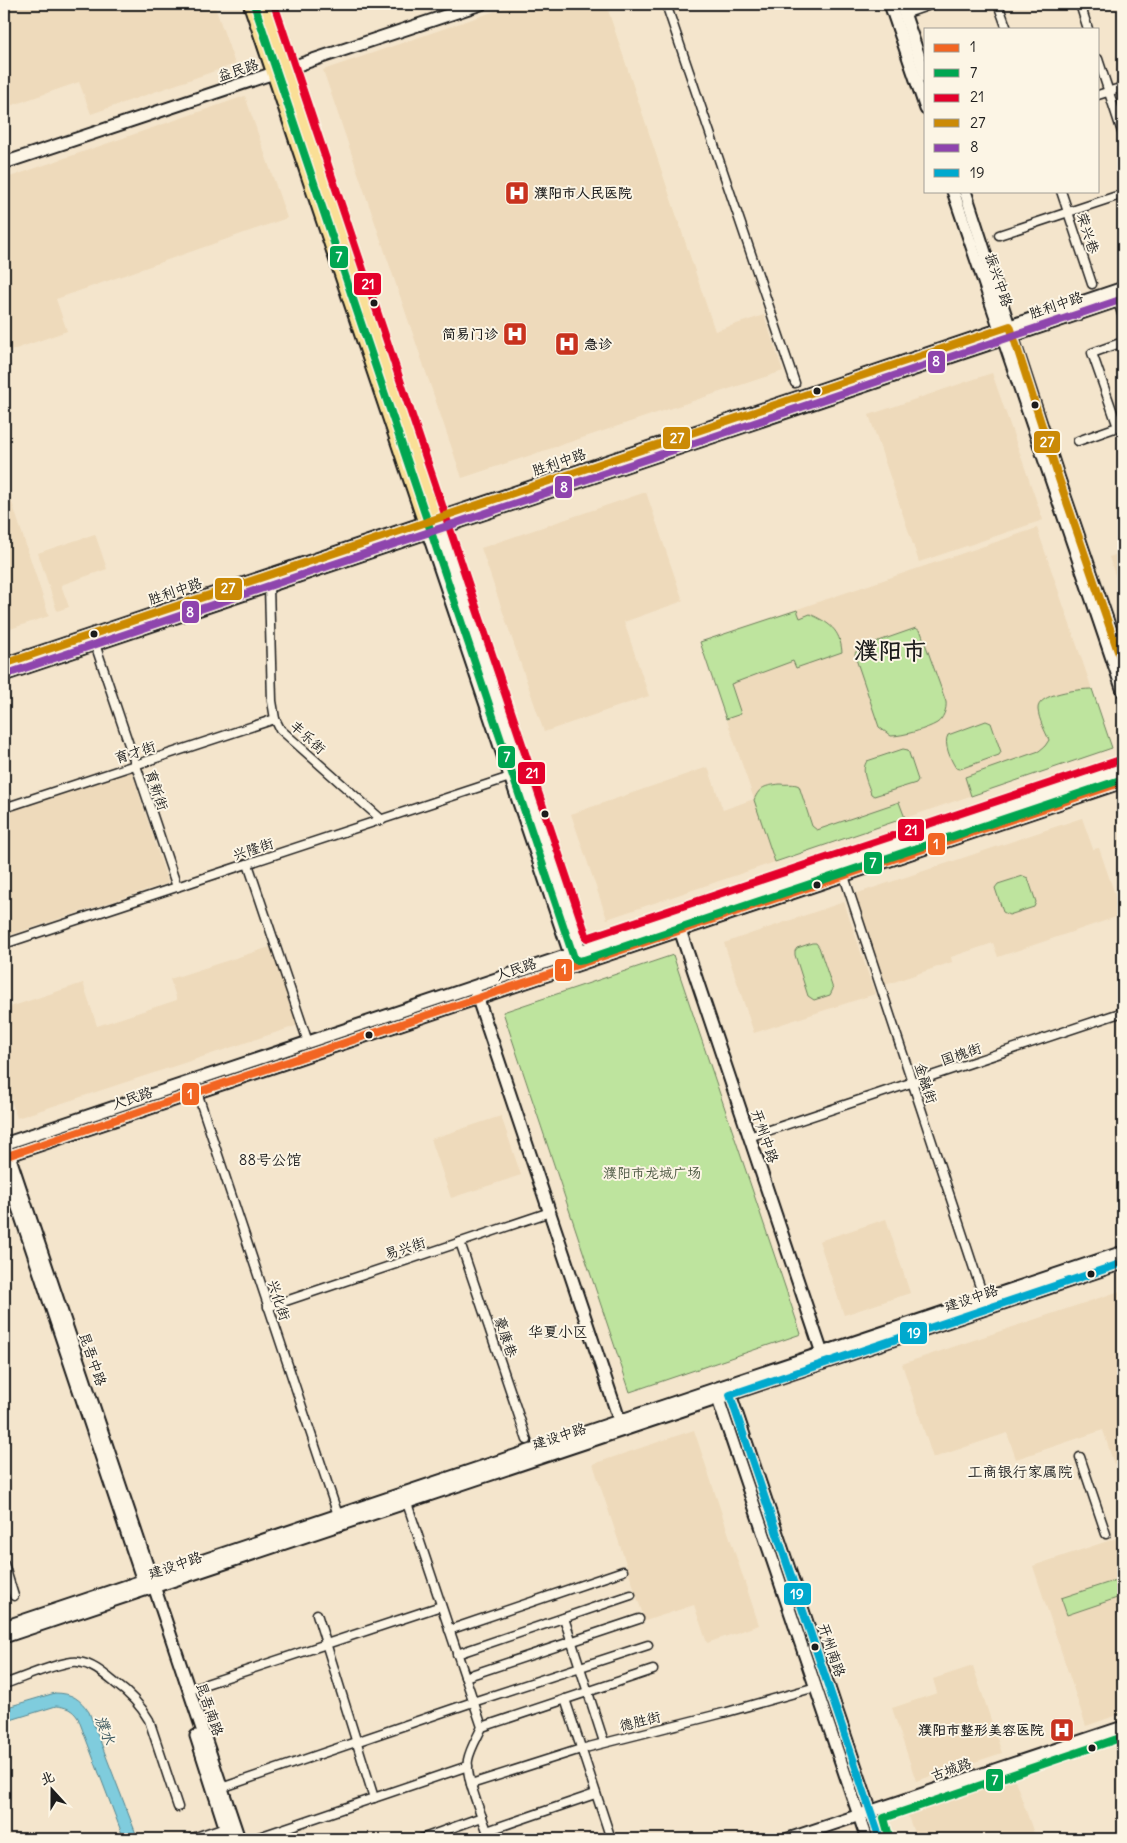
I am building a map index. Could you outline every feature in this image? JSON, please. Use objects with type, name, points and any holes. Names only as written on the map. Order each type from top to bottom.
[{"type":"main road","points":[[250,4],[279,71],[432,526]]},
{"type":"main road","points":[[264,4],[279,71]]},
{"type":"street","name":"益民路","points":[[4,163],[481,4]]},
{"type":"street","points":[[666,4],[795,383]]},
{"type":"street","points":[[890,4],[924,103]]},
{"type":"street","points":[[924,71],[903,9],[933,4]]},
{"type":"street","points":[[998,4],[1007,28]]},
{"type":"street","points":[[1080,4],[1088,28]]},
{"type":"street","points":[[1100,65],[1123,135]]},
{"type":"street","points":[[1100,94],[1123,87]]},
{"type":"street","name":"振兴中路","points":[[954,192],[1059,479],[1123,666]]},
{"type":"street","name":"振兴中路","points":[[965,192],[1006,333],[1123,691]]},
{"type":"street","name":"荣兴巷","points":[[1061,192],[1092,284]]},
{"type":"street","points":[[999,235],[1123,194]]},
{"type":"street","name":"胜利中路","points":[[1006,333],[1123,288]]},
{"type":"street","points":[[1120,300],[1123,317]]},
{"type":"street","name":"胜利中路","points":[[4,664],[432,526],[1006,333],[1120,300]]},
{"type":"street","points":[[1078,441],[1121,426],[1092,353],[1123,342]]},
{"type":"street","points":[[432,526],[510,777],[575,952]]},
{"type":"street","points":[[432,526],[579,964]]},
{"type":"street","name":"胜利中路","points":[[4,675],[269,586],[432,526]]},
{"type":"street","name":"丰乐街","points":[[269,586],[272,701],[275,719],[280,728],[382,820]]},
{"type":"street","name":"育新街","points":[[95,644],[177,887]]},
{"type":"street","name":"育才街","points":[[4,808],[275,719]]},
{"type":"street","name":"人民路","points":[[4,1142],[1123,769]]},
{"type":"street","name":"兴隆街","points":[[4,944],[510,777]]},
{"type":"street","name":"人民路","points":[[6,1156],[1123,782]]},
{"type":"street","points":[[248,864],[308,1042]]},
{"type":"street","name":"金融街","points":[[844,876],[984,1299]]},
{"type":"street","name":"开州中路","points":[[676,919],[824,1358]]},
{"type":"street","points":[[474,986],[622,1426]]},
{"type":"street","name":"国槐街","points":[[749,1137],[1123,1012]]},
{"type":"street","name":"兴化街","points":[[197,1092],[338,1515]]},
{"type":"street","name":"昆吾中路","points":[[4,1142],[6,1156],[148,1584]]},
{"type":"street","name":"昆吾中路","points":[[4,1166],[148,1584]]},
{"type":"street","name":"易兴街","points":[[268,1307],[550,1212]]},
{"type":"street","name":"豪康巷","points":[[460,1242],[527,1440]]},
{"type":"street","name":"建设中路","points":[[824,1358],[984,1299],[1123,1252]]},
{"type":"street","name":"建设中路","points":[[4,1627],[407,1503],[716,1394],[1123,1263]]},
{"type":"street","name":"开州南路","points":[[728,1390],[880,1839]]},
{"type":"street","name":"开州南路","points":[[716,1394],[867,1839]]},
{"type":"street","name":"建设中路","points":[[4,1638],[338,1515],[622,1426]]},
{"type":"street","points":[[1080,1457],[1106,1534]]},
{"type":"street","points":[[407,1503],[482,1727],[468,1759],[468,1766],[488,1835],[595,1794]]},
{"type":"street","points":[[4,1564],[14,1596]]},
{"type":"street","points":[[449,1630],[623,1571]]},
{"type":"street","name":"昆吾南路","points":[[148,1584],[188,1690],[239,1839]]},
{"type":"street","name":"昆吾南路","points":[[148,1584],[229,1839]]},
{"type":"street","points":[[457,1654],[631,1595]]},
{"type":"street","points":[[188,1690],[441,1606]]},
{"type":"street","points":[[317,1614],[374,1798]]},
{"type":"street","points":[[564,1618],[604,1742]]},
{"type":"street","points":[[465,1677],[639,1618]]},
{"type":"street","points":[[221,1788],[473,1702],[648,1645]]},
{"type":"street","points":[[4,1684],[58,1666],[77,1662],[93,1666],[109,1677],[142,1706],[178,1807]]},
{"type":"street","points":[[482,1727],[653,1670]]},
{"type":"street","name":"德胜街","points":[[472,1784],[581,1748],[727,1712],[816,1687]]},
{"type":"street","points":[[565,1699],[611,1839]]},
{"type":"street","name":"古城路","points":[[788,1839],[1123,1727]]},
{"type":"street","points":[[254,1839],[468,1766]]},
{"type":"street","points":[[420,1839],[482,1817]]},
{"type":"street","points":[[190,1839],[225,1827]]},
{"type":"shaded area","points":[[4,4],[214,4],[235,64],[91,114],[79,82],[4,108]]},
{"type":"shaded area","name":"濮阳市人民医院","points":[[516,4],[606,4],[715,331],[764,315],[783,371],[462,478],[323,70]]},
{"type":"shaded area","points":[[245,96],[287,218],[56,299],[67,331],[4,353],[4,179]]},
{"type":"shaded area","points":[[992,373],[1043,520],[919,562],[869,415]]},
{"type":"shaded area","points":[[4,478],[49,616],[4,631]]},
{"type":"shaded area","points":[[646,492],[683,601],[624,622],[649,696],[544,732],[481,548]]},
{"type":"shaded area","points":[[1037,528],[1112,748],[607,919],[571,814],[708,767],[723,810],[754,799],[700,642]]},
{"type":"shaded area","points":[[95,534],[107,569],[61,585],[69,607],[57,611],[38,553]]},
{"type":"shaded area","points":[[1123,552],[1123,599],[1109,557]]},
{"type":"shaded area","points":[[131,769],[168,883],[4,937],[4,811]]},
{"type":"shaded area","points":[[1082,818],[1093,849],[1099,848],[1122,915],[998,957],[993,943],[951,957],[952,962],[885,985],[855,894]]},
{"type":"shaded area","points":[[844,902],[875,994],[754,1033],[724,943]]},
{"type":"shaded area","points":[[273,946],[299,1025],[17,1118],[4,1079],[4,1009],[83,983],[97,1026],[177,1000],[170,979]]},
{"type":"shaded area","points":[[501,1116],[521,1175],[451,1198],[431,1139]]},
{"type":"shaded area","points":[[886,1219],[910,1293],[844,1315],[819,1241]]},
{"type":"shaded area","points":[[1123,1290],[1123,1461],[1114,1464],[1103,1430],[1016,1459],[1007,1433],[933,1458],[902,1364]]},
{"type":"shaded area","points":[[694,1430],[759,1625],[707,1643],[694,1605],[645,1621],[593,1464]]},
{"type":"shaded area","points":[[1123,1536],[1123,1713],[1086,1726],[1033,1566]]},
{"type":"shaded area","points":[[973,1666],[1002,1753],[916,1781],[892,1708],[937,1693],[933,1679]]},
{"type":"shaded area","points":[[1014,1777],[1036,1839],[916,1839],[907,1813]]},
{"type":"green space","points":[[797,610],[800,618],[810,614],[828,624],[839,638],[842,652],[796,668],[793,661],[731,684],[741,714],[726,719],[700,642]]},
{"type":"green space","points":[[916,628],[921,632],[946,702],[945,711],[941,719],[933,725],[921,730],[891,736],[879,727],[855,653],[859,648]]},
{"type":"green space","points":[[1092,689],[1112,748],[971,796],[965,777],[1039,751],[1045,746],[1049,740],[1041,722],[1038,710],[1039,704],[1051,696],[1060,693]]},
{"type":"green space","points":[[986,721],[991,723],[1001,752],[999,755],[960,769],[956,768],[946,743],[948,735]]},
{"type":"green space","points":[[903,749],[908,750],[918,780],[916,783],[874,796],[871,794],[864,773],[867,761]]},
{"type":"green space","points":[[780,784],[799,786],[812,826],[817,830],[899,802],[905,818],[775,862],[754,800],[758,792],[764,787]]},
{"type":"green space","points":[[1023,876],[1028,878],[1036,902],[1034,907],[1009,915],[1003,912],[995,888],[998,884]]},
{"type":"green space","points":[[816,943],[819,947],[833,989],[830,995],[814,1000],[808,996],[795,955],[797,948]]},
{"type":"green space","name":"濮阳市龙城广场","points":[[673,955],[801,1334],[630,1392],[503,1012]]},
{"type":"green space","points":[[1123,1578],[1123,1596],[1067,1615],[1061,1598]]},
{"type":"water","points":[[55,1693],[66,1694],[75,1698],[89,1712],[138,1839],[124,1839],[78,1718],[73,1712],[56,1706],[4,1722],[4,1708]]},
{"type":"transit line","name":"21","points":[[274,4],[587,938],[1120,760]]},
{"type":"transit line","name":"7","points":[[255,7],[574,958],[578,961],[584,960],[1123,779]]},
{"type":"transit line","name":"8","points":[[4,675],[1123,299]]},
{"type":"transit line","name":"27","points":[[4,664],[1010,326],[1059,479],[1123,666]]},
{"type":"transit line","name":"1","points":[[4,1157],[1123,782]]},
{"type":"transit line","name":"19","points":[[880,1839],[730,1395],[1123,1263]]},
{"type":"transit line","name":"7","points":[[889,1836],[884,1818],[1123,1737]]},
{"type":"place","name":"濮阳市人民医院","points":[[517,193]]},
{"type":"place","name":"简易门诊","points":[[515,334]]},
{"type":"place","name":"急诊","points":[[567,344]]},
{"type":"place","name":"濮阳市整形美容医院","points":[[1062,1730]]},
{"type":"district","name":"濮阳市","points":[[890,651]]},
{"type":"district","name":"88号公馆","points":[[270,1160]]},
{"type":"district","name":"华夏小区","points":[[558,1332]]},
{"type":"district","name":"工商银行家属院","points":[[1020,1472]]},
{"type":"water label","name":"濮水","points":[[105,1730]]}]
